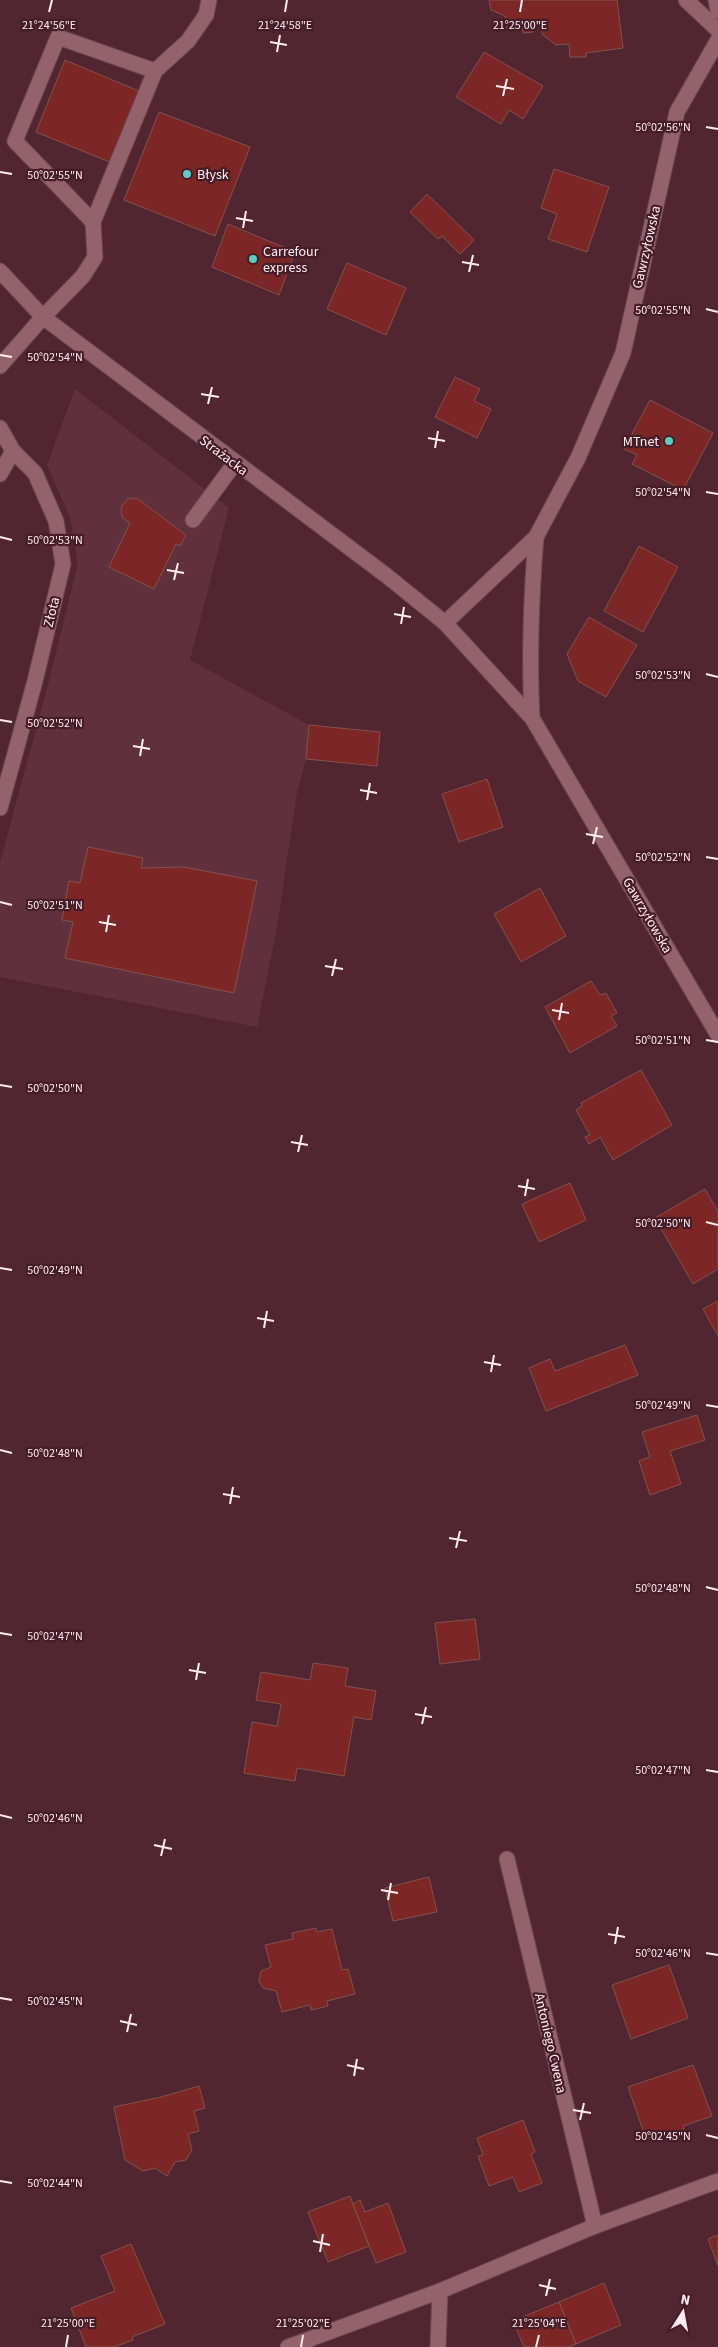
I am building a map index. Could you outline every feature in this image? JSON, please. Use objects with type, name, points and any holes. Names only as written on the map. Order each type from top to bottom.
[{"type":"street","points":[[0,366],[82,276],[95,257],[93,222],[155,71],[188,41],[206,15],[209,0]]},
{"type":"street","points":[[686,0],[718,30]]},
{"type":"street","points":[[716,0],[718,12]]},
{"type":"street","points":[[93,222],[15,142],[58,37],[155,71]]},
{"type":"street","name":"Gawrzyłowska","points":[[718,40],[678,112],[622,353],[578,458],[536,537],[445,623],[532,718],[718,1035]]},
{"type":"street","name":"Strażacka","points":[[0,266],[4,276],[43,317],[387,576],[445,623]]},
{"type":"street","name":"Złota","points":[[0,428],[13,451],[35,473],[56,521],[63,564],[35,681],[0,808]]},
{"type":"street","points":[[0,474],[13,451]]},
{"type":"street","points":[[194,520],[235,463]]},
{"type":"street","name":"Gawrzyłowska","points":[[532,718],[529,656],[530,601],[536,537]]},
{"type":"street","name":"Antoniego Cwena","points":[[507,1859],[594,2226]]},
{"type":"street","points":[[288,2347],[440,2291],[594,2226],[718,2181]]},
{"type":"street","points":[[438,2347],[440,2291]]},
{"type":"shaded area","points":[[75,389],[229,508],[190,660],[309,725],[306,759],[297,793],[277,927],[257,1027],[0,977],[0,863],[48,685],[78,564],[70,517],[47,465]]},
{"type":"building","points":[[489,0],[617,0],[623,48],[586,53],[586,57],[570,57],[569,44],[556,45],[543,35],[539,23],[532,24],[533,32],[523,33],[522,27],[507,29],[505,16],[491,10]]},
{"type":"building","points":[[484,52],[543,86],[523,119],[509,110],[501,124],[456,97]]},
{"type":"building","points":[[65,60],[141,92],[112,163],[36,132]]},
{"type":"building","name":"Błysk","points":[[159,112],[250,147],[215,236],[124,200]]},
{"type":"building","points":[[554,169],[609,187],[587,252],[548,239],[557,214],[541,208]]},
{"type":"building","points":[[427,194],[474,240],[460,254],[442,236],[438,239],[410,212]]},
{"type":"building","name":"Carrefour express","points":[[228,224],[295,252],[279,295],[212,267]]},
{"type":"building","points":[[347,263],[406,288],[386,335],[327,309]]},
{"type":"building","points":[[455,377],[480,389],[474,401],[491,409],[477,438],[435,417]]},
{"type":"building","name":"MTnet","points":[[650,400],[713,433],[683,490],[632,464],[637,455],[624,449]]},
{"type":"building","points":[[128,499],[138,499],[186,535],[180,546],[176,544],[154,589],[109,567],[130,523],[122,517],[121,507]]},
{"type":"building","points":[[639,546],[678,567],[643,632],[604,611]]},
{"type":"building","points":[[589,617],[637,645],[606,697],[578,681],[567,654]]},
{"type":"building","points":[[309,725],[380,732],[377,766],[306,759]]},
{"type":"building","points":[[487,779],[503,827],[459,842],[442,794]]},
{"type":"building","points":[[88,847],[143,858],[141,868],[184,867],[257,881],[234,993],[65,958],[73,922],[62,920],[69,881],[80,883]]},
{"type":"building","points":[[540,888],[566,936],[521,962],[494,914]]},
{"type":"building","points":[[591,981],[600,995],[606,993],[617,1013],[611,1016],[617,1026],[570,1053],[545,1007]]},
{"type":"building","points":[[641,1070],[672,1125],[613,1160],[600,1137],[589,1144],[585,1137],[590,1135],[576,1110],[582,1106],[581,1103]]},
{"type":"building","points":[[570,1183],[586,1220],[539,1242],[522,1204]]},
{"type":"building","points":[[705,1189],[718,1212],[718,1269],[693,1284],[655,1218]]},
{"type":"building","points":[[718,1301],[718,1336],[703,1309]]},
{"type":"building","points":[[625,1345],[638,1375],[546,1411],[529,1368],[550,1359],[555,1371]]},
{"type":"building","points":[[697,1415],[705,1440],[670,1451],[681,1484],[650,1495],[639,1461],[650,1457],[642,1432]]},
{"type":"building","points":[[475,1619],[480,1659],[440,1664],[435,1623]]},
{"type":"building","points":[[313,1663],[348,1668],[345,1686],[376,1691],[371,1720],[354,1717],[344,1776],[297,1768],[295,1781],[244,1773],[252,1722],[277,1726],[281,1704],[256,1700],[261,1672],[310,1680]]},
{"type":"building","points":[[429,1877],[437,1912],[393,1921],[385,1888]]},
{"type":"building","points":[[316,1928],[317,1932],[332,1929],[342,1970],[348,1969],[355,1994],[327,2001],[328,2006],[311,2010],[310,2005],[282,2012],[276,1991],[263,1988],[259,1981],[261,1971],[271,1967],[265,1945],[293,1939],[292,1933]]},
{"type":"building","points":[[669,1965],[688,2018],[631,2039],[612,1985]]},
{"type":"building","points":[[693,2065],[712,2116],[683,2126],[685,2133],[669,2139],[666,2132],[646,2139],[628,2087]]},
{"type":"building","points":[[199,2086],[205,2108],[194,2111],[199,2131],[188,2134],[192,2150],[186,2160],[175,2162],[167,2176],[155,2168],[143,2171],[125,2160],[114,2107],[161,2097]]},
{"type":"building","points":[[523,2120],[535,2152],[531,2154],[542,2183],[519,2192],[513,2177],[489,2186],[478,2156],[483,2155],[477,2138]]},
{"type":"building","points":[[350,2196],[369,2246],[328,2262],[308,2212]]},
{"type":"building","points":[[360,2200],[365,2212],[388,2203],[406,2252],[376,2263],[353,2204]]},
{"type":"building","points":[[718,2235],[718,2266],[708,2239]]},
{"type":"building","points":[[131,2244],[165,2324],[132,2337],[133,2340],[114,2347],[86,2347],[71,2308],[115,2291],[101,2256]]},
{"type":"building","points":[[604,2283],[621,2325],[576,2344],[559,2302]]},
{"type":"building","points":[[559,2302],[576,2344],[568,2347],[524,2347],[513,2321]]},
{"type":"place","name":"Błysk","points":[[187,174]]},
{"type":"place","name":"Carrefour express","points":[[253,259]]},
{"type":"place","name":"MTnet","points":[[669,441]]}]
